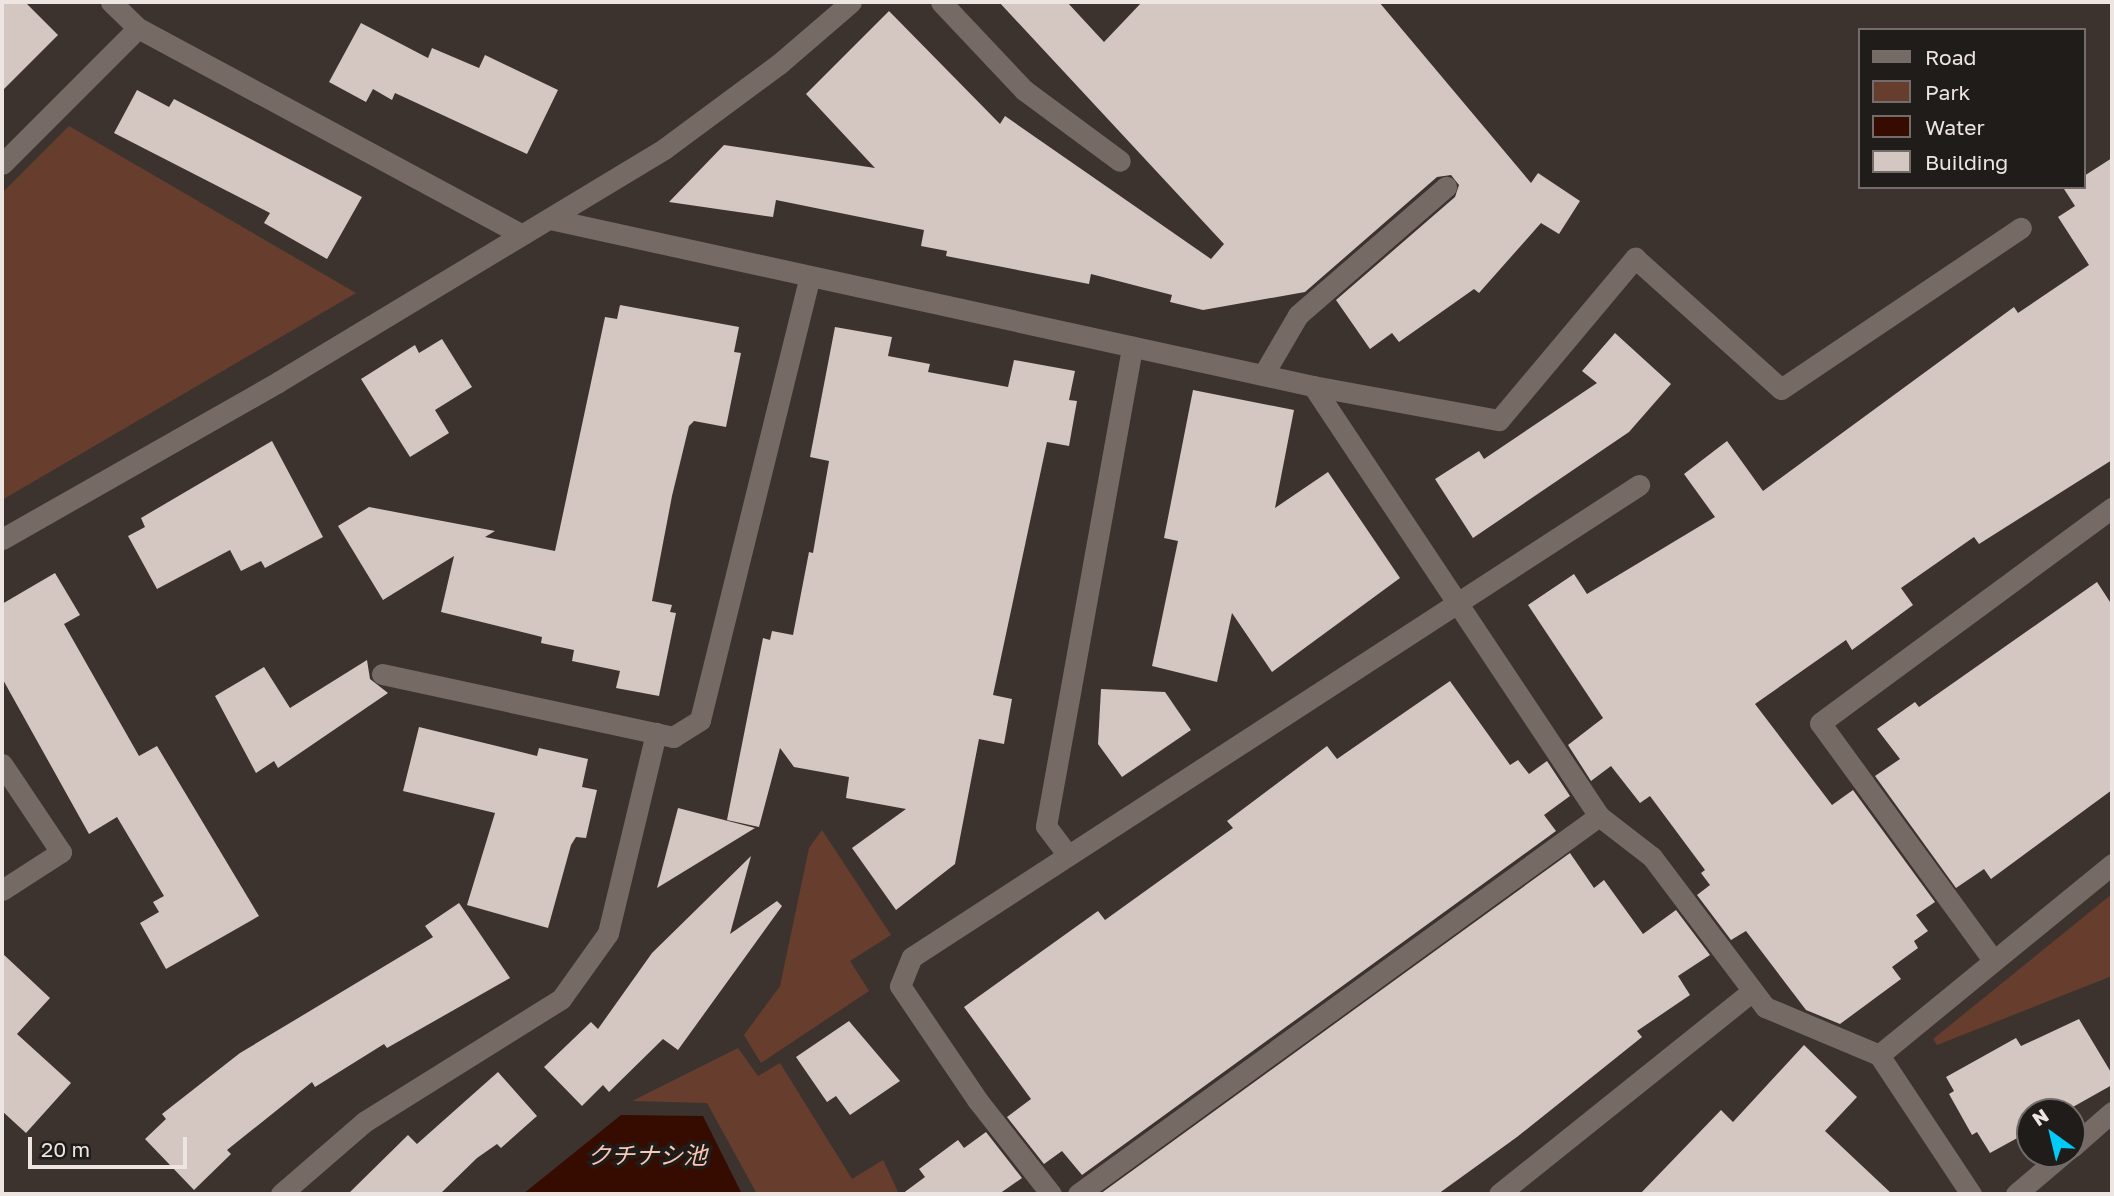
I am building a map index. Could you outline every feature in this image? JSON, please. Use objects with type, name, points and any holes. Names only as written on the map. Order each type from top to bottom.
[{"type":"street","points":[[111,2],[138,28],[522,235]]},
{"type":"street","points":[[2,539],[550,219],[664,149],[779,64],[851,2]]},
{"type":"street","points":[[940,2],[1024,90],[1120,161]]},
{"type":"street","points":[[2,164],[138,28]]},
{"type":"street","points":[[1263,375],[1298,315],[1446,187]]},
{"type":"street","points":[[550,219],[809,279],[1313,387],[1499,420],[1635,258],[1781,389],[2021,228]]},
{"type":"street","points":[[382,674],[673,737],[700,720],[809,279]]},
{"type":"street","points":[[1067,854],[1046,826],[1132,347]]},
{"type":"street","points":[[1313,387],[1599,816],[1652,857],[1765,1007],[1879,1055],[1970,1194]]},
{"type":"street","points":[[1051,1194],[978,1101],[900,986],[912,957],[1067,854],[1640,485]]},
{"type":"street","points":[[1993,960],[1820,723],[2112,508]]},
{"type":"street","points":[[281,1194],[364,1122],[561,999],[608,933],[656,733]]},
{"type":"street","points":[[2,764],[61,852],[2,890]]},
{"type":"street","points":[[1078,1194],[1599,816]]},
{"type":"street","points":[[1879,1055],[2112,864]]},
{"type":"street","points":[[1499,1194],[1752,990]]},
{"type":"street","points":[[2086,1135],[2112,1112]]},
{"type":"street","points":[[2016,1194],[2047,1168]]},
{"type":"green space","points":[[69,126],[356,293],[2,500],[2,193]]},
{"type":"green space","points":[[822,830],[891,935],[850,961],[869,991],[761,1063],[744,1035],[780,986],[809,848]]},
{"type":"green space","points":[[2112,894],[2112,976],[1937,1045],[1933,1039]]},
{"type":"green space","points":[[738,1048],[758,1076],[780,1063],[852,1179],[883,1160],[899,1194],[757,1194],[707,1103],[632,1101]]},
{"type":"water","name":"クチナシ池","points":[[621,1115],[703,1116],[742,1194],[523,1194]]},
{"type":"building","points":[[2,2],[25,2],[58,35],[2,91]]},
{"type":"building","points":[[999,2],[1067,2],[1104,42],[1142,2],[1379,2],[1531,183],[1538,173],[1580,201],[1559,234],[1541,223],[1479,293],[1474,289],[1399,342],[1392,333],[1370,349],[1336,300],[1455,197],[1459,185],[1451,175],[1437,177],[1305,292],[1203,310],[1170,302],[1172,295],[1091,274],[1089,284],[946,256],[947,251],[921,246],[924,230],[776,200],[773,217],[669,202],[724,145],[875,168],[806,94],[889,11],[1000,124],[1005,116],[1211,259],[1224,244]]},
{"type":"building","points":[[361,23],[428,58],[432,48],[479,68],[485,55],[558,90],[527,154],[395,93],[392,100],[373,89],[366,102],[329,82]]},
{"type":"building","points":[[137,90],[169,107],[174,99],[362,197],[327,259],[264,223],[270,213],[114,133]]},
{"type":"building","points":[[2112,158],[2112,460],[1979,544],[1974,537],[1901,588],[1913,605],[1852,650],[1846,640],[1755,704],[1832,805],[1853,790],[1935,902],[1916,915],[1928,931],[1914,941],[1918,948],[1892,967],[1901,979],[1840,1024],[1806,1010],[1746,931],[1731,940],[1697,895],[1710,885],[1701,873],[1705,870],[1650,796],[1640,803],[1611,766],[1591,781],[1568,745],[1603,718],[1528,605],[1574,574],[1587,594],[1715,517],[1684,474],[1727,441],[1763,491],[2014,307],[2018,313],[2089,265],[2058,217],[2075,206],[2064,189],[2086,189],[2086,175]]},
{"type":"building","points":[[620,305],[739,327],[734,352],[741,353],[726,427],[694,421],[689,426],[672,496],[652,601],[672,605],[670,612],[676,613],[659,696],[616,688],[620,671],[572,661],[574,650],[541,643],[542,637],[441,612],[454,556],[383,600],[338,526],[369,507],[495,531],[485,537],[555,551],[605,317],[617,319]]},
{"type":"building","points":[[835,327],[892,337],[888,356],[930,364],[928,372],[1008,387],[1014,360],[1075,371],[1069,400],[1077,401],[1069,446],[1047,442],[993,695],[1012,699],[1004,744],[979,739],[955,864],[896,910],[852,848],[906,809],[846,798],[849,777],[794,767],[780,748],[759,827],[727,820],[763,638],[770,640],[772,631],[793,635],[809,552],[813,553],[829,461],[810,457]]},
{"type":"building","points":[[1615,333],[1671,384],[1629,432],[1473,538],[1435,479],[1479,451],[1484,459],[1597,383],[1582,371]]},
{"type":"building","points":[[442,339],[472,387],[435,410],[449,433],[410,457],[361,379],[415,345],[419,353]]},
{"type":"building","points":[[1193,390],[1294,410],[1275,508],[1328,472],[1400,578],[1272,672],[1232,613],[1217,682],[1152,666],[1178,541],[1164,538]]},
{"type":"building","points":[[272,441],[323,537],[265,568],[261,561],[241,571],[230,550],[157,589],[128,536],[145,527],[141,518]]},
{"type":"building","points":[[55,573],[80,615],[64,624],[139,756],[157,746],[259,916],[166,969],[140,923],[159,912],[153,902],[164,896],[117,817],[89,834],[2,678],[2,604]]},
{"type":"building","points":[[2097,582],[2112,605],[2112,790],[1991,879],[1984,869],[1956,888],[1875,776],[1900,759],[1877,729],[1915,702],[1919,707]]},
{"type":"building","points":[[367,660],[370,679],[388,693],[278,768],[274,761],[256,773],[215,696],[264,667],[290,708]]},
{"type":"building","points":[[1450,681],[1510,765],[1518,760],[1529,774],[1547,761],[1570,796],[1544,815],[1556,831],[1082,1175],[1062,1151],[1044,1164],[1007,1117],[1031,1099],[964,1007],[1098,911],[1105,920],[1233,828],[1227,821],[1327,746],[1337,759]]},
{"type":"building","points":[[1101,689],[1165,692],[1191,730],[1122,777],[1098,744]]},
{"type":"building","points":[[419,727],[537,756],[539,748],[588,759],[582,787],[597,790],[586,838],[576,837],[571,845],[548,928],[467,905],[495,813],[403,791]]},
{"type":"building","points":[[678,808],[755,828],[657,888]]},
{"type":"building","points":[[1570,853],[1594,888],[1604,880],[1643,934],[1676,910],[1710,955],[1678,976],[1690,995],[1637,1031],[1642,1037],[1517,1137],[1438,1194],[1100,1194]]},
{"type":"building","points":[[751,856],[730,934],[777,901],[782,906],[678,1050],[663,1039],[609,1092],[603,1085],[582,1106],[544,1067],[591,1022],[598,1029],[652,953]]},
{"type":"building","points":[[459,903],[510,978],[387,1048],[384,1044],[315,1087],[312,1082],[227,1150],[231,1154],[194,1190],[145,1139],[166,1119],[162,1114],[240,1053],[433,937],[425,926]]},
{"type":"building","points":[[2,953],[50,998],[17,1034],[71,1083],[26,1133],[2,1111]]},
{"type":"building","points":[[2079,1019],[2112,1074],[2112,1085],[2086,1100],[2016,1098],[2016,1139],[1990,1153],[1977,1132],[1972,1135],[1949,1094],[1954,1091],[1946,1077],[2016,1038],[2021,1046]]},
{"type":"building","points":[[849,1021],[900,1081],[850,1115],[836,1096],[827,1102],[796,1057]]},
{"type":"building","points":[[1804,1045],[1857,1097],[1825,1131],[1892,1194],[1640,1194],[1721,1110],[1733,1122]]},
{"type":"building","points":[[498,1072],[537,1116],[501,1148],[497,1144],[477,1158],[440,1194],[348,1194],[408,1135],[417,1144]]},
{"type":"building","points":[[986,1132],[1022,1178],[999,1194],[902,1194],[925,1177],[919,1169],[958,1140],[964,1148]]}]
